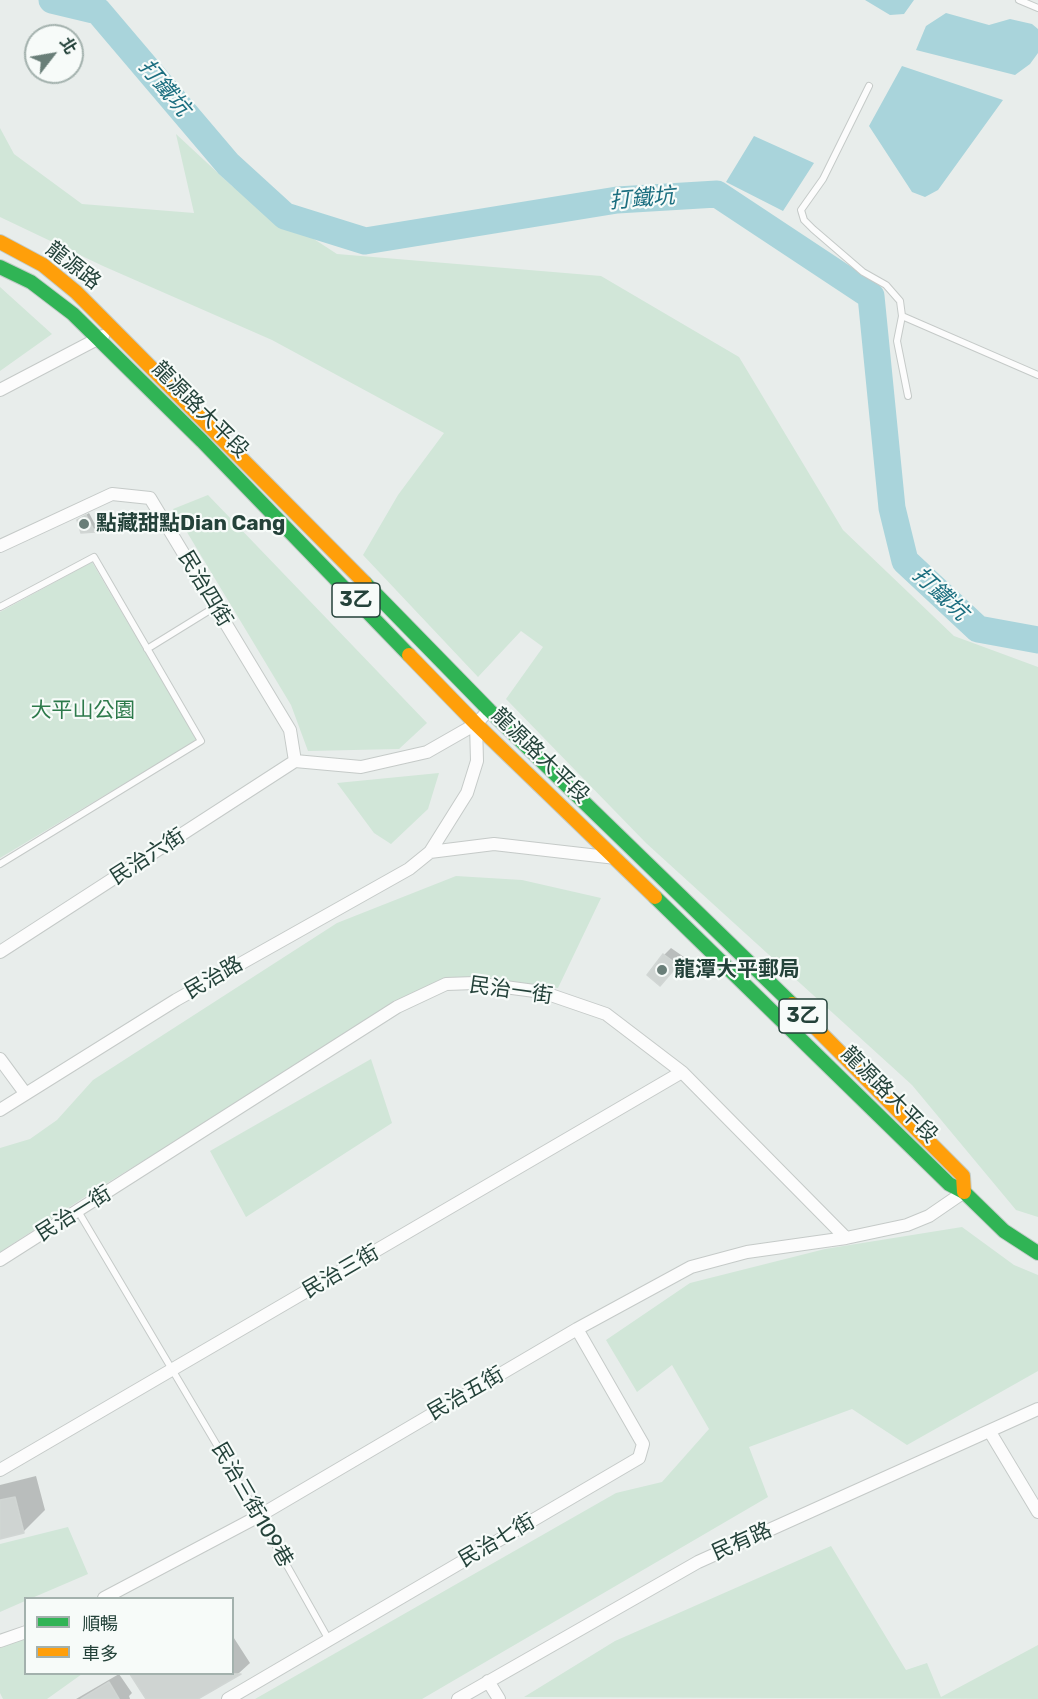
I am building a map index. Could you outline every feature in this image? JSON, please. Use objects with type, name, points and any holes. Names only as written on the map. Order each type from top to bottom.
[{"type":"main road","name":"龍源路","points":[[0,242],[43,265],[76,292],[115,330]]},
{"type":"main road","name":"龍源路","points":[[0,267],[31,282],[73,314],[98,339]]},
{"type":"main road","name":"龍源路大平段","points":[[115,330],[489,710],[895,1106],[963,1176],[964,1192]]},
{"type":"main road","name":"龍源路大平段","points":[[98,339],[476,724],[880,1114],[949,1184],[964,1192],[1004,1231],[1038,1253]]},
{"type":"street","points":[[0,390],[115,330]]},
{"type":"street","name":"民治四街","points":[[0,546],[112,494],[150,498],[290,730],[296,761]]},
{"type":"street","points":[[296,761],[361,766],[427,752],[476,724],[489,710]]},
{"type":"street","points":[[430,852],[467,793],[477,761],[476,724]]},
{"type":"street","name":"民治六街","points":[[0,952],[296,761]]},
{"type":"street","points":[[430,852],[494,844],[615,858],[628,848]]},
{"type":"street","name":"民治路","points":[[0,1110],[176,1000],[409,869],[430,852]]},
{"type":"street","name":"民治一街","points":[[0,1260],[397,1007],[446,984],[475,983],[542,992],[606,1014],[682,1072],[846,1238]]},
{"type":"street","points":[[0,1059],[25,1093]]},
{"type":"street","name":"民治三街","points":[[0,1470],[682,1072]]},
{"type":"street","points":[[846,1238],[907,1225],[929,1216],[964,1192]]},
{"type":"street","name":"民治五街","points":[[108,1597],[259,1516],[577,1329],[690,1267],[747,1252],[846,1238]]},
{"type":"street","name":"民治七街","points":[[228,1699],[639,1458],[643,1444],[577,1329]]},
{"type":"street","name":"民有路","points":[[458,1699],[698,1562],[1038,1409]]},
{"type":"street","points":[[990,1432],[1038,1512]]},
{"type":"street","points":[[0,1641],[24,1633]]},
{"type":"street","points":[[488,1681],[499,1699]]},
{"type":"lane","points":[[1019,0],[1038,8]]},
{"type":"lane","points":[[869,86],[823,179],[801,210],[804,220],[840,254],[886,285],[900,301],[902,316],[897,341],[908,396]]},
{"type":"lane","points":[[902,316],[1038,375]]},
{"type":"lane","points":[[0,607],[94,557],[201,741],[0,864]]},
{"type":"lane","points":[[147,649],[216,606]]},
{"type":"lane","name":"民治三街109巷","points":[[78,1211],[259,1516],[329,1640]]},
{"type":"green space","points":[[0,128],[14,154],[82,204],[194,213],[176,134],[232,186],[337,254],[601,276],[739,357],[843,530],[954,636],[1038,667],[1038,1217],[1016,1210],[912,1085],[646,843],[506,699],[543,647],[521,631],[478,677],[363,555],[398,495],[444,433],[272,340],[103,266],[0,217]]},
{"type":"green space","points":[[0,287],[52,334],[0,371]]},
{"type":"green space","points":[[208,495],[427,723],[399,749],[308,751],[291,705],[173,509]]},
{"type":"green space","name":"大平山公園","points":[[92,562],[197,740],[0,858],[0,612]]},
{"type":"green space","points":[[439,773],[428,809],[391,844],[374,833],[337,783]]},
{"type":"green space","points":[[456,876],[522,880],[601,898],[558,988],[459,980],[300,1065],[94,1191],[0,1252],[0,1148],[30,1139],[57,1120],[93,1080],[337,923]]},
{"type":"green space","points":[[371,1059],[392,1123],[246,1217],[210,1151]]},
{"type":"green space","points":[[962,1227],[1014,1265],[1038,1275],[1038,1371],[907,1445],[852,1409],[749,1447],[768,1497],[422,1699],[255,1699],[616,1493],[662,1482],[709,1429],[672,1365],[637,1392],[606,1340],[690,1283],[825,1249]]},
{"type":"green space","points":[[68,1527],[88,1574],[34,1597],[24,1597],[24,1601],[0,1612],[0,1544]]},
{"type":"green space","points":[[831,1546],[906,1670],[927,1663],[941,1697],[1038,1645],[1038,1699],[524,1697],[615,1641]]},
{"type":"green space","points":[[24,1638],[24,1675],[81,1675],[47,1699],[3,1699],[0,1693],[0,1648]]},
{"type":"water","points":[[865,0],[914,0],[904,14],[890,15]]},
{"type":"water","points":[[946,13],[989,25],[1010,19],[1032,24],[1038,29],[1038,53],[1030,64],[1015,75],[916,50],[926,26]]},
{"type":"water","points":[[902,66],[1003,100],[938,190],[925,197],[912,192],[869,126]]},
{"type":"water","points":[[754,136],[814,163],[783,211],[726,182]]},
{"type":"building","name":"點藏甜點Dian Cang","points":[[86,515],[95,532],[81,533],[77,520]]},
{"type":"building","points":[[663,954],[678,965],[660,986],[647,975]]},
{"type":"building","points":[[15,1497],[24,1533],[0,1539],[0,1500]]},
{"type":"building","points":[[241,1674],[198,1699],[146,1699],[131,1675]]},
{"type":"building","points":[[109,1682],[119,1699],[81,1699]]},
{"type":"waterway","name":"打鐵坑","points":[[52,0],[98,11],[228,164],[285,216],[365,241],[617,200],[717,194],[871,296],[892,508],[905,561],[978,629],[1038,640]]},
{"type":"traffic: fast","points":[[0,267],[31,282],[73,314],[202,441],[409,655]]},
{"type":"traffic: fast","points":[[365,583],[489,710],[792,1004]]},
{"type":"traffic: fast","points":[[655,897],[949,1184],[964,1192],[1004,1231],[1038,1253]]},
{"type":"traffic: slow","points":[[0,242],[43,265],[76,292],[365,583]]},
{"type":"traffic: slow","points":[[409,655],[476,724],[655,897]]},
{"type":"traffic: slow","points":[[792,1004],[963,1176],[964,1192]]},
{"type":"place","name":"點藏甜點Dian Cang","points":[[84,524]]},
{"type":"place","name":"龍潭大平郵局","points":[[662,970]]}]
